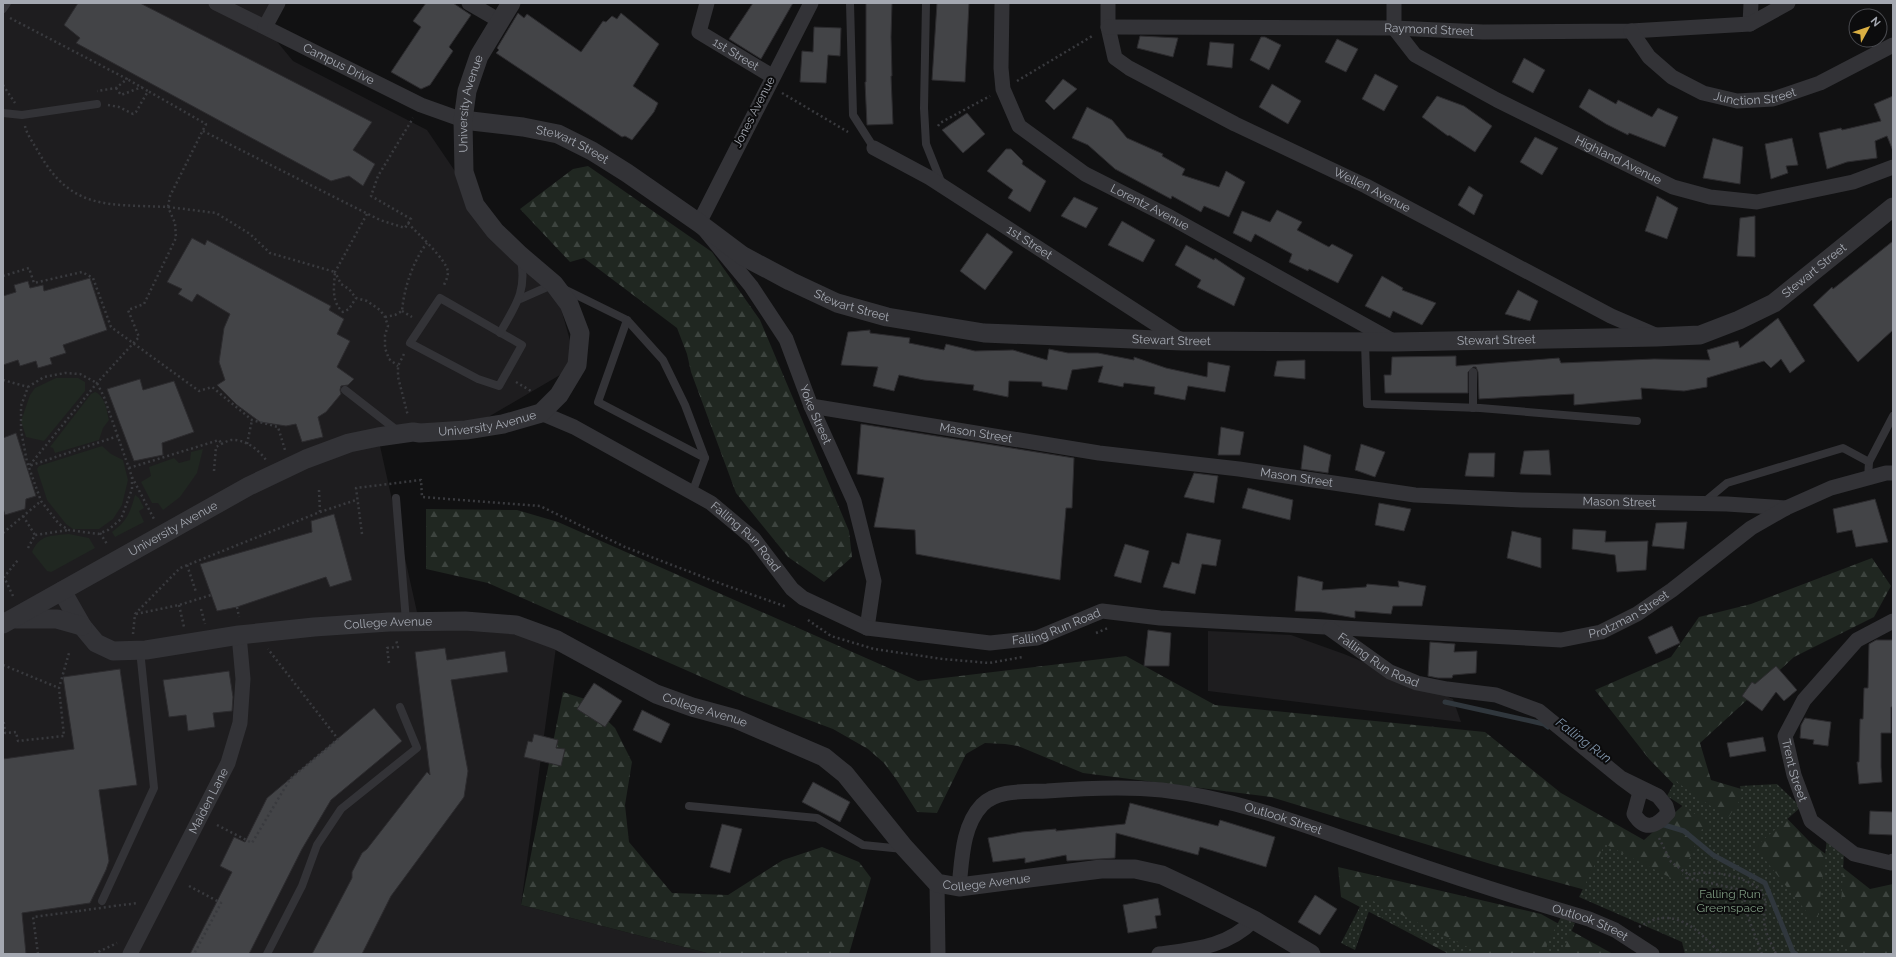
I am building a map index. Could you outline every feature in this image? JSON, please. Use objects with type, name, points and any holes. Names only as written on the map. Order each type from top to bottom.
[{"type":"street","name":"Campus Drive","points":[[216,3],[421,105],[463,120]]},
{"type":"street","points":[[265,27],[278,3]]},
{"type":"street","points":[[469,3],[500,21]]},
{"type":"street","name":"University Avenue","points":[[8,622],[249,486],[306,459],[349,443],[407,433],[466,430],[504,424],[541,413],[559,395],[577,365],[580,333],[569,304],[554,284],[520,255],[495,230],[475,205],[464,172],[463,120],[466,91],[479,56],[511,3]]},
{"type":"street","name":"1st Street","points":[[707,3],[699,32],[772,76]]},
{"type":"street","name":"Jones Avenue","points":[[700,223],[772,76],[810,3]]},
{"type":"street","name":"Lorentz Avenue","points":[[1002,3],[1001,68],[1003,89],[1020,126],[1086,174],[1170,218],[1395,342]]},
{"type":"street","name":"Wellen Avenue","points":[[1108,3],[1108,27],[1115,58],[1129,68],[1235,124],[1366,186],[1611,316],[1658,337]]},
{"type":"street","points":[[1394,3],[1394,28]]},
{"type":"street","points":[[1750,24],[1751,3]]},
{"type":"street","points":[[1750,24],[1788,3]]},
{"type":"street","name":"Raymond Street","points":[[1108,27],[1394,28],[1483,32],[1631,31],[1750,24]]},
{"type":"street","name":"Highland Avenue","points":[[1394,28],[1415,55],[1449,74],[1673,187],[1710,198],[1757,202],[1853,182],[1893,166]]},
{"type":"street","name":"Junction Street","points":[[1631,31],[1649,56],[1672,77],[1703,93],[1737,101],[1773,99],[1820,83],[1893,44]]},
{"type":"street","name":"Stewart Street","points":[[463,120],[523,127],[558,134],[592,151],[700,223],[743,256],[790,281],[837,303],[887,317],[984,333],[1182,340],[1365,342],[1700,335],[1739,320],[1774,303],[1893,207]]},
{"type":"street","name":"1st Street","points":[[874,148],[943,186],[1182,340]]},
{"type":"street","name":"Yoke Street","points":[[700,223],[751,286],[786,339],[811,406],[854,501],[874,581],[867,628]]},
{"type":"street","name":"Mason Street","points":[[811,406],[1099,453],[1239,469],[1415,495],[1522,500],[1702,503],[1786,508]]},
{"type":"street","name":"Falling Run Road","points":[[541,413],[574,428],[711,503],[754,539],[792,589],[803,598],[867,628],[990,643],[1037,638],[1102,611],[1160,618],[1330,629],[1390,672],[1417,683],[1448,689],[1496,695],[1539,711],[1622,778],[1640,792],[1634,814],[1638,821],[1643,825],[1652,826],[1662,820],[1668,813],[1666,806],[1658,796],[1642,790],[1622,778]]},
{"type":"street","name":"Protzman Street","points":[[1330,629],[1561,640],[1601,632],[1637,614],[1672,590],[1751,528],[1786,508],[1831,488],[1886,473],[1893,473]]},
{"type":"street","name":"College Avenue","points":[[62,591],[82,626],[96,642],[113,651],[137,644],[314,627],[400,628],[465,621],[516,625],[557,640],[656,694],[692,707],[736,719],[824,757],[846,774],[906,850],[937,883],[959,887],[1101,869],[1135,869],[1162,875],[1254,920],[1311,954]]},
{"type":"street","points":[[8,622],[57,619],[82,626]]},
{"type":"street","name":"Trent Street","points":[[1893,621],[1857,640],[1804,700],[1785,736],[1794,775],[1811,821],[1854,854],[1891,863],[1893,861]]},
{"type":"street","name":"Maiden Lane","points":[[130,954],[228,763],[240,722],[243,680],[239,635]]},
{"type":"street","name":"Outlook Street","points":[[959,887],[966,834],[973,817],[982,804],[992,798],[1011,793],[1121,787],[1142,788],[1207,797],[1264,811],[1301,823],[1411,862],[1589,920],[1615,930],[1652,954]]},
{"type":"street","points":[[937,883],[938,954]]},
{"type":"street","points":[[1159,954],[1197,949],[1228,941],[1242,932],[1254,920]]},
{"type":"lane","points":[[3,9],[7,3]]},
{"type":"lane","points":[[850,3],[854,115],[874,148]]},
{"type":"lane","points":[[926,3],[924,108],[926,144],[943,186]]},
{"type":"lane","points":[[3,113],[22,115],[97,104]]},
{"type":"lane","points":[[500,333],[520,299],[523,271],[520,255]]},
{"type":"lane","points":[[520,299],[554,284],[627,320],[663,360],[685,405],[705,458],[692,493]]},
{"type":"lane","points":[[440,298],[500,333],[522,345],[499,386],[478,379],[410,343],[440,298]]},
{"type":"lane","points":[[627,320],[598,402],[705,458]]},
{"type":"lane","points":[[1365,342],[1367,404],[1473,408],[1636,421]]},
{"type":"lane","points":[[1473,372],[1473,408]]},
{"type":"lane","points":[[344,390],[407,433]]},
{"type":"lane","points":[[1868,478],[1869,462],[1893,416]]},
{"type":"lane","points":[[1702,503],[1727,483],[1843,448],[1869,462]]},
{"type":"lane","points":[[396,498],[400,628]]},
{"type":"lane","points":[[102,901],[154,788],[137,644]]},
{"type":"lane","points":[[267,954],[302,886],[317,845],[341,809],[417,748],[400,707]]},
{"type":"lane","points":[[689,806],[817,818],[862,845],[906,850]]},
{"type":"path","points":[[9,17],[142,87],[206,124],[170,196],[168,207],[175,223],[176,238],[144,304],[128,310],[139,337],[97,383],[29,466]]},
{"type":"path","points":[[940,123],[1003,89],[1108,27]]},
{"type":"path","points":[[93,91],[116,88],[127,79]]},
{"type":"path","points":[[3,85],[16,104]]},
{"type":"path","points":[[116,88],[121,94],[142,87]]},
{"type":"path","points":[[119,107],[133,114],[136,112],[148,91]]},
{"type":"path","points":[[799,102],[874,148]]},
{"type":"path","points":[[203,131],[380,220],[405,228],[411,219],[371,196],[378,176],[421,105]]},
{"type":"path","points":[[22,115],[25,128],[47,166],[68,189],[88,200],[118,205],[168,207],[216,213],[250,234],[270,254],[335,272],[341,284],[349,289],[356,298],[368,301],[380,310],[386,317],[388,326],[384,348],[389,360],[398,366]]},
{"type":"path","points":[[356,298],[349,310],[343,312],[337,308],[333,295],[335,272],[368,214]]},
{"type":"path","points":[[408,224],[437,254],[448,272],[440,298]]},
{"type":"path","points":[[386,317],[395,315],[402,311],[403,299],[419,254],[427,243]]},
{"type":"path","points":[[3,276],[29,268],[34,283],[82,272],[93,278],[111,327],[199,391],[212,387],[252,420],[278,427],[285,451]]},
{"type":"path","points":[[407,433],[398,377],[398,366],[410,343]]},
{"type":"path","points":[[69,530],[60,524],[41,501],[29,466],[21,430],[21,406],[28,387],[44,377],[65,373],[80,374],[97,383],[104,397],[132,477],[154,520]]},
{"type":"path","points":[[505,376],[531,391]]},
{"type":"path","points":[[3,380],[28,387]]},
{"type":"path","points":[[247,444],[252,420]]},
{"type":"path","points":[[29,466],[118,436]]},
{"type":"path","points":[[129,468],[219,440],[222,444]]},
{"type":"path","points":[[214,471],[216,447],[230,440],[247,444],[259,450],[266,460]]},
{"type":"path","points":[[35,535],[69,530],[100,533],[108,530],[121,518],[132,490],[132,477]]},
{"type":"path","points":[[362,534],[356,500],[356,488],[421,480],[422,497],[540,506],[625,547],[719,583],[793,608]]},
{"type":"path","points":[[319,490],[320,512]]},
{"type":"path","points":[[137,644],[135,614],[180,568],[320,512],[356,500]]},
{"type":"path","points":[[3,533],[41,501]]},
{"type":"path","points":[[24,516],[35,535]]},
{"type":"path","points":[[100,533],[107,544]]},
{"type":"path","points":[[28,548],[35,535]]},
{"type":"path","points":[[13,596],[4,577],[18,560]]},
{"type":"path","points":[[187,565],[196,592]]},
{"type":"path","points":[[135,614],[179,605],[211,595]]},
{"type":"path","points":[[179,605],[185,632]]},
{"type":"path","points":[[201,609],[207,629]]},
{"type":"path","points":[[806,618],[831,636],[874,649],[942,659],[989,663],[1026,657]]},
{"type":"path","points":[[390,663],[387,648],[398,647],[400,628]]},
{"type":"path","points":[[1089,635],[1109,628]]},
{"type":"path","points":[[217,825],[252,843],[290,779],[338,739],[264,644]]},
{"type":"path","points":[[3,723],[5,734],[16,732],[18,741],[64,736],[59,688],[70,654]]},
{"type":"path","points":[[3,665],[59,688]]},
{"type":"path","points":[[1652,826],[1671,862],[1689,875],[1709,872],[1726,875],[1748,882],[1760,891],[1764,897],[1764,920],[1767,934],[1776,954]]},
{"type":"path","points":[[1689,875],[1687,878],[1694,881],[1719,884],[1737,889],[1744,898],[1748,917],[1762,954]]},
{"type":"path","points":[[189,886],[221,903],[194,954]]},
{"type":"path","points":[[38,954],[33,917],[141,903]]},
{"type":"path","points":[[1615,930],[1636,929],[1646,922],[1662,917],[1680,920],[1691,926],[1722,954]]},
{"type":"path","points":[[94,954],[123,940]]},
{"type":"shaded area","points":[[3,3],[281,3],[265,27],[293,61],[427,130],[495,230],[554,284],[577,365],[466,430],[378,437],[419,621],[557,640],[521,905],[711,954],[3,954]]},
{"type":"shaded area","points":[[1208,631],[1291,635],[1344,654],[1453,699],[1461,722],[1208,691]]},
{"type":"green space","points":[[588,166],[712,252],[760,320],[849,531],[852,557],[824,582],[788,557],[736,493],[691,372],[687,354],[677,328],[584,258],[570,262],[520,209],[573,169]]},
{"type":"green space","points":[[56,378],[78,378],[85,382],[85,391],[44,441],[26,437],[21,421],[30,395],[35,388]]},
{"type":"green space","points":[[95,392],[103,400],[109,420],[103,428],[99,440],[55,453],[53,448],[50,447],[91,394]]},
{"type":"green space","points":[[102,446],[111,454],[123,460],[128,480],[122,505],[113,519],[99,529],[73,529],[66,524],[47,500],[37,469],[39,466]]},
{"type":"green space","points":[[203,449],[197,473],[180,497],[163,510],[158,503],[152,503],[141,482],[151,476],[149,467],[174,458],[179,463],[190,460],[191,452]]},
{"type":"green space","points":[[135,495],[139,498],[144,508],[139,511],[144,522],[115,537],[112,532],[125,520]]},
{"type":"green space","points":[[426,509],[517,510],[558,522],[918,681],[1126,656],[1215,705],[1485,732],[1561,793],[1644,840],[1689,800],[1649,759],[1595,690],[1671,657],[1699,617],[1751,604],[1872,558],[1891,586],[1874,617],[1794,657],[1700,743],[1711,780],[1765,796],[1809,841],[1870,889],[1893,884],[1893,954],[1699,954],[1648,907],[1494,865],[1271,797],[1083,773],[1018,746],[1005,744],[985,743],[966,754],[937,813],[917,812],[884,763],[868,749],[833,729],[747,697],[488,583],[426,569]]},
{"type":"green space","points":[[69,534],[89,538],[95,548],[51,572],[47,571],[32,552],[35,546],[42,539],[47,537]]},
{"type":"green space","points":[[563,692],[585,699],[615,728],[632,762],[625,805],[629,842],[672,893],[728,895],[783,860],[822,847],[859,862],[871,878],[849,954],[711,954],[521,905]]},
{"type":"green space","name":"Falling Run Greenspace","points":[[1675,781],[1728,818],[1742,797],[1740,786],[1777,784],[1801,807],[1755,847],[1817,925],[1827,838],[1844,854],[1839,938],[1853,954],[1685,954],[1682,942],[1579,897],[1605,844],[1679,882],[1702,829],[1708,832],[1712,825],[1667,796]]},
{"type":"green space","points":[[1338,867],[1541,914],[1613,954],[1449,954],[1341,897]]},
{"type":"green space","points":[[1365,897],[1482,954],[1457,954],[1369,911],[1355,950],[1341,943]]},
{"type":"green space","points":[[1561,917],[1575,923],[1562,954],[1542,954]]},
{"type":"building","points":[[78,3],[140,3],[372,122],[353,150],[375,164],[363,186],[349,176],[331,181],[76,43],[80,38],[64,25]]},
{"type":"building","points":[[426,3],[453,3],[471,15],[449,47],[453,51],[430,85],[421,89],[391,72],[421,27],[413,21]]},
{"type":"building","points":[[753,3],[793,3],[761,59],[729,39]]},
{"type":"building","points":[[866,3],[892,3],[891,76],[893,124],[867,125],[865,82]]},
{"type":"building","points":[[937,3],[969,3],[965,82],[932,80]]},
{"type":"building","points":[[518,13],[524,18],[527,14],[581,52],[603,21],[606,22],[612,16],[617,19],[621,13],[659,44],[633,86],[658,103],[654,112],[632,140],[625,136],[622,137],[496,53],[499,50],[497,48]]},
{"type":"building","points":[[814,27],[841,28],[840,56],[828,55],[826,83],[800,82],[802,51],[813,52]]},
{"type":"building","points":[[1140,36],[1178,38],[1173,57],[1137,48]]},
{"type":"building","points":[[1261,37],[1265,37],[1281,45],[1269,70],[1250,60]]},
{"type":"building","points":[[1337,39],[1358,49],[1346,72],[1325,62]]},
{"type":"building","points":[[1210,42],[1234,44],[1232,68],[1207,65]]},
{"type":"building","points":[[1524,58],[1545,70],[1533,93],[1512,82]]},
{"type":"building","points":[[1375,74],[1398,86],[1384,111],[1362,99]]},
{"type":"building","points":[[1063,79],[1077,89],[1054,110],[1045,101]]},
{"type":"building","points":[[1272,84],[1301,101],[1288,124],[1259,107]]},
{"type":"building","points":[[1589,89],[1616,104],[1618,100],[1652,117],[1658,108],[1678,117],[1665,147],[1629,133],[1628,135],[1606,124],[1579,107]]},
{"type":"building","points":[[1437,96],[1464,106],[1492,126],[1475,152],[1449,135],[1448,136],[1422,117]]},
{"type":"building","points":[[1893,96],[1893,151],[1887,136],[1875,141],[1877,158],[1847,162],[1827,169],[1819,133],[1841,128],[1842,130],[1881,121],[1874,104]]},
{"type":"building","points":[[1087,107],[1112,120],[1127,138],[1163,154],[1162,156],[1185,169],[1182,175],[1219,187],[1226,171],[1245,182],[1229,217],[1204,206],[1201,212],[1172,196],[1171,199],[1115,169],[1088,145],[1072,138]]},
{"type":"building","points":[[967,113],[985,134],[963,153],[942,130]]},
{"type":"building","points":[[1535,137],[1558,148],[1542,175],[1520,162]]},
{"type":"building","points":[[1713,138],[1743,147],[1740,184],[1703,178]]},
{"type":"building","points":[[1792,138],[1798,165],[1786,166],[1788,173],[1771,179],[1765,144]]},
{"type":"building","points":[[1006,149],[1011,149],[1023,161],[1022,164],[1046,181],[1030,212],[1008,198],[1013,190],[987,171]]},
{"type":"building","points":[[1469,186],[1483,195],[1474,215],[1458,205]]},
{"type":"building","points":[[1657,196],[1678,208],[1667,239],[1645,231]]},
{"type":"building","points":[[1074,197],[1098,208],[1086,228],[1061,216]]},
{"type":"building","points":[[1277,210],[1302,222],[1297,230],[1329,247],[1332,244],[1353,255],[1338,283],[1309,269],[1308,271],[1289,262],[1292,254],[1255,234],[1251,242],[1233,233],[1242,211],[1270,222]]},
{"type":"building","points":[[1755,216],[1755,257],[1737,256],[1740,218]]},
{"type":"building","points":[[1122,221],[1155,240],[1143,262],[1108,245]]},
{"type":"building","points":[[987,233],[1013,252],[985,290],[960,271]]},
{"type":"building","points":[[192,238],[205,245],[207,240],[331,306],[329,310],[344,319],[337,334],[350,341],[337,367],[354,379],[348,385],[341,386],[341,394],[326,412],[318,417],[323,437],[302,442],[296,424],[286,426],[260,422],[237,405],[217,385],[225,380],[219,362],[224,328],[230,314],[197,294],[192,302],[178,294],[182,289],[167,282]]},
{"type":"building","points":[[1893,241],[1893,330],[1858,362],[1813,305],[1832,287],[1833,289]]},
{"type":"building","points":[[1186,245],[1214,260],[1215,258],[1245,278],[1234,306],[1197,287],[1201,280],[1175,265]]},
{"type":"building","points":[[1382,276],[1403,288],[1402,290],[1436,303],[1422,325],[1393,311],[1390,318],[1365,306]]},
{"type":"building","points":[[90,278],[107,330],[63,345],[66,353],[50,358],[52,364],[38,368],[36,361],[20,366],[18,360],[3,365],[3,296],[16,292],[14,285],[28,281],[30,288],[43,285],[44,291]]},
{"type":"building","points":[[1518,290],[1538,301],[1530,321],[1505,314]]},
{"type":"building","points":[[1778,318],[1805,361],[1790,373],[1781,359],[1771,368],[1764,361],[1707,378],[1707,387],[1684,391],[1641,388],[1642,399],[1574,405],[1574,394],[1479,399],[1478,372],[1476,367],[1473,367],[1468,372],[1468,393],[1385,393],[1384,375],[1391,375],[1392,357],[1456,356],[1456,366],[1559,358],[1561,363],[1654,359],[1710,360],[1707,350],[1738,341],[1740,348]]},
{"type":"building","points":[[870,330],[870,333],[910,338],[909,343],[944,350],[946,344],[975,351],[1013,350],[1047,360],[1049,349],[1068,353],[1098,353],[1134,360],[1134,357],[1166,368],[1207,377],[1208,362],[1230,366],[1225,392],[1188,386],[1185,400],[1154,394],[1155,387],[1124,383],[1123,387],[1098,382],[1103,366],[1072,370],[1067,390],[1042,386],[1042,382],[1009,381],[1008,397],[973,390],[974,385],[924,380],[899,375],[894,391],[873,386],[878,367],[841,365],[848,332]]},
{"type":"building","points":[[1305,360],[1305,379],[1274,376],[1277,361]]},
{"type":"building","points":[[140,379],[143,390],[174,381],[194,432],[162,443],[163,455],[134,461],[107,389]]},
{"type":"building","points":[[861,424],[1074,458],[1072,508],[1066,508],[1060,580],[916,554],[915,530],[874,527],[884,478],[857,474]]},
{"type":"building","points":[[1221,427],[1244,432],[1240,455],[1218,455]]},
{"type":"building","points":[[16,433],[36,496],[26,499],[25,509],[5,515],[3,508],[3,438]]},
{"type":"building","points":[[1361,444],[1385,452],[1375,477],[1355,470]]},
{"type":"building","points":[[1304,445],[1331,455],[1328,473],[1301,469]]},
{"type":"building","points":[[1549,450],[1551,475],[1520,474],[1524,451]]},
{"type":"building","points":[[1469,453],[1495,453],[1494,477],[1465,476]]},
{"type":"building","points":[[1194,473],[1218,476],[1214,503],[1184,497]]},
{"type":"building","points":[[1248,488],[1293,500],[1290,520],[1242,508]]},
{"type":"building","points":[[1875,499],[1888,542],[1856,547],[1852,530],[1837,533],[1833,509]]},
{"type":"building","points":[[1379,503],[1411,509],[1404,531],[1375,525]]},
{"type":"building","points":[[334,514],[352,580],[330,587],[326,577],[237,607],[217,611],[200,564],[312,532],[311,521]]},
{"type":"building","points":[[1687,522],[1684,549],[1652,546],[1656,523]]},
{"type":"building","points":[[1573,529],[1606,531],[1605,542],[1648,541],[1646,570],[1617,572],[1615,555],[1572,549]]},
{"type":"building","points":[[1512,531],[1541,538],[1541,568],[1507,558]]},
{"type":"building","points":[[1187,533],[1221,540],[1216,566],[1202,564],[1195,594],[1163,587],[1172,562],[1179,564]]},
{"type":"building","points":[[1125,544],[1149,551],[1141,583],[1114,576]]},
{"type":"building","points":[[1298,576],[1323,582],[1322,590],[1366,587],[1367,584],[1399,587],[1398,581],[1426,586],[1422,606],[1393,606],[1391,614],[1355,611],[1355,618],[1321,612],[1295,611]]},
{"type":"building","points":[[1672,626],[1680,643],[1656,654],[1648,637]]},
{"type":"building","points":[[1148,630],[1171,633],[1169,666],[1144,666]]},
{"type":"building","points":[[1876,640],[1893,640],[1893,707],[1891,707],[1891,733],[1881,733],[1882,782],[1859,784],[1857,762],[1859,762],[1860,719],[1863,719],[1864,688],[1868,688],[1869,644]]},
{"type":"building","points":[[1430,642],[1455,644],[1454,652],[1477,651],[1476,673],[1453,675],[1452,678],[1428,676]]},
{"type":"building","points":[[445,648],[447,660],[505,651],[508,672],[451,680],[468,771],[464,797],[391,896],[362,954],[312,954],[352,878],[352,872],[362,853],[367,849],[427,772],[430,775],[415,652]]},
{"type":"building","points":[[1776,666],[1797,690],[1784,701],[1776,692],[1762,711],[1742,696],[1752,682],[1755,684]]},
{"type":"building","points":[[120,669],[137,785],[99,790],[109,861],[106,870],[90,903],[22,913],[26,954],[3,954],[3,759],[74,749],[63,677]]},
{"type":"building","points":[[229,671],[233,697],[232,711],[213,713],[215,727],[188,731],[186,715],[169,717],[163,680]]},
{"type":"building","points":[[594,683],[622,701],[605,727],[577,709]]},
{"type":"building","points":[[374,708],[402,741],[331,800],[302,849],[249,954],[190,954],[232,872],[220,866],[234,837],[245,842],[267,798]]},
{"type":"building","points":[[642,710],[670,724],[661,743],[633,730]]},
{"type":"building","points":[[1805,718],[1831,722],[1828,746],[1813,744],[1814,740],[1800,738],[1801,725]]},
{"type":"building","points":[[534,734],[558,740],[556,748],[565,749],[561,766],[524,757],[528,741],[532,742]]},
{"type":"building","points":[[1763,737],[1766,751],[1730,757],[1727,743]]},
{"type":"building","points":[[813,782],[850,802],[840,822],[802,802]]},
{"type":"building","points":[[1130,803],[1218,826],[1220,820],[1275,837],[1266,867],[1200,847],[1198,855],[1116,833],[1115,858],[1067,861],[1066,855],[1025,863],[1025,858],[993,862],[988,838],[1022,832],[1056,829],[1056,831],[1125,824]]},
{"type":"building","points":[[1870,811],[1893,812],[1893,835],[1869,834]]},
{"type":"building","points":[[722,824],[742,829],[730,873],[710,867]]},
{"type":"building","points":[[1315,895],[1337,909],[1320,935],[1298,922]]},
{"type":"building","points":[[1158,898],[1161,915],[1155,916],[1157,928],[1128,933],[1123,905]]},
{"type":"waterway","name":"Falling Run","points":[[1445,702],[1544,724],[1548,727]]},
{"type":"waterway","name":"Falling Run","points":[[1661,824],[1684,831],[1713,855],[1765,883],[1793,952],[1796,954]]}]
